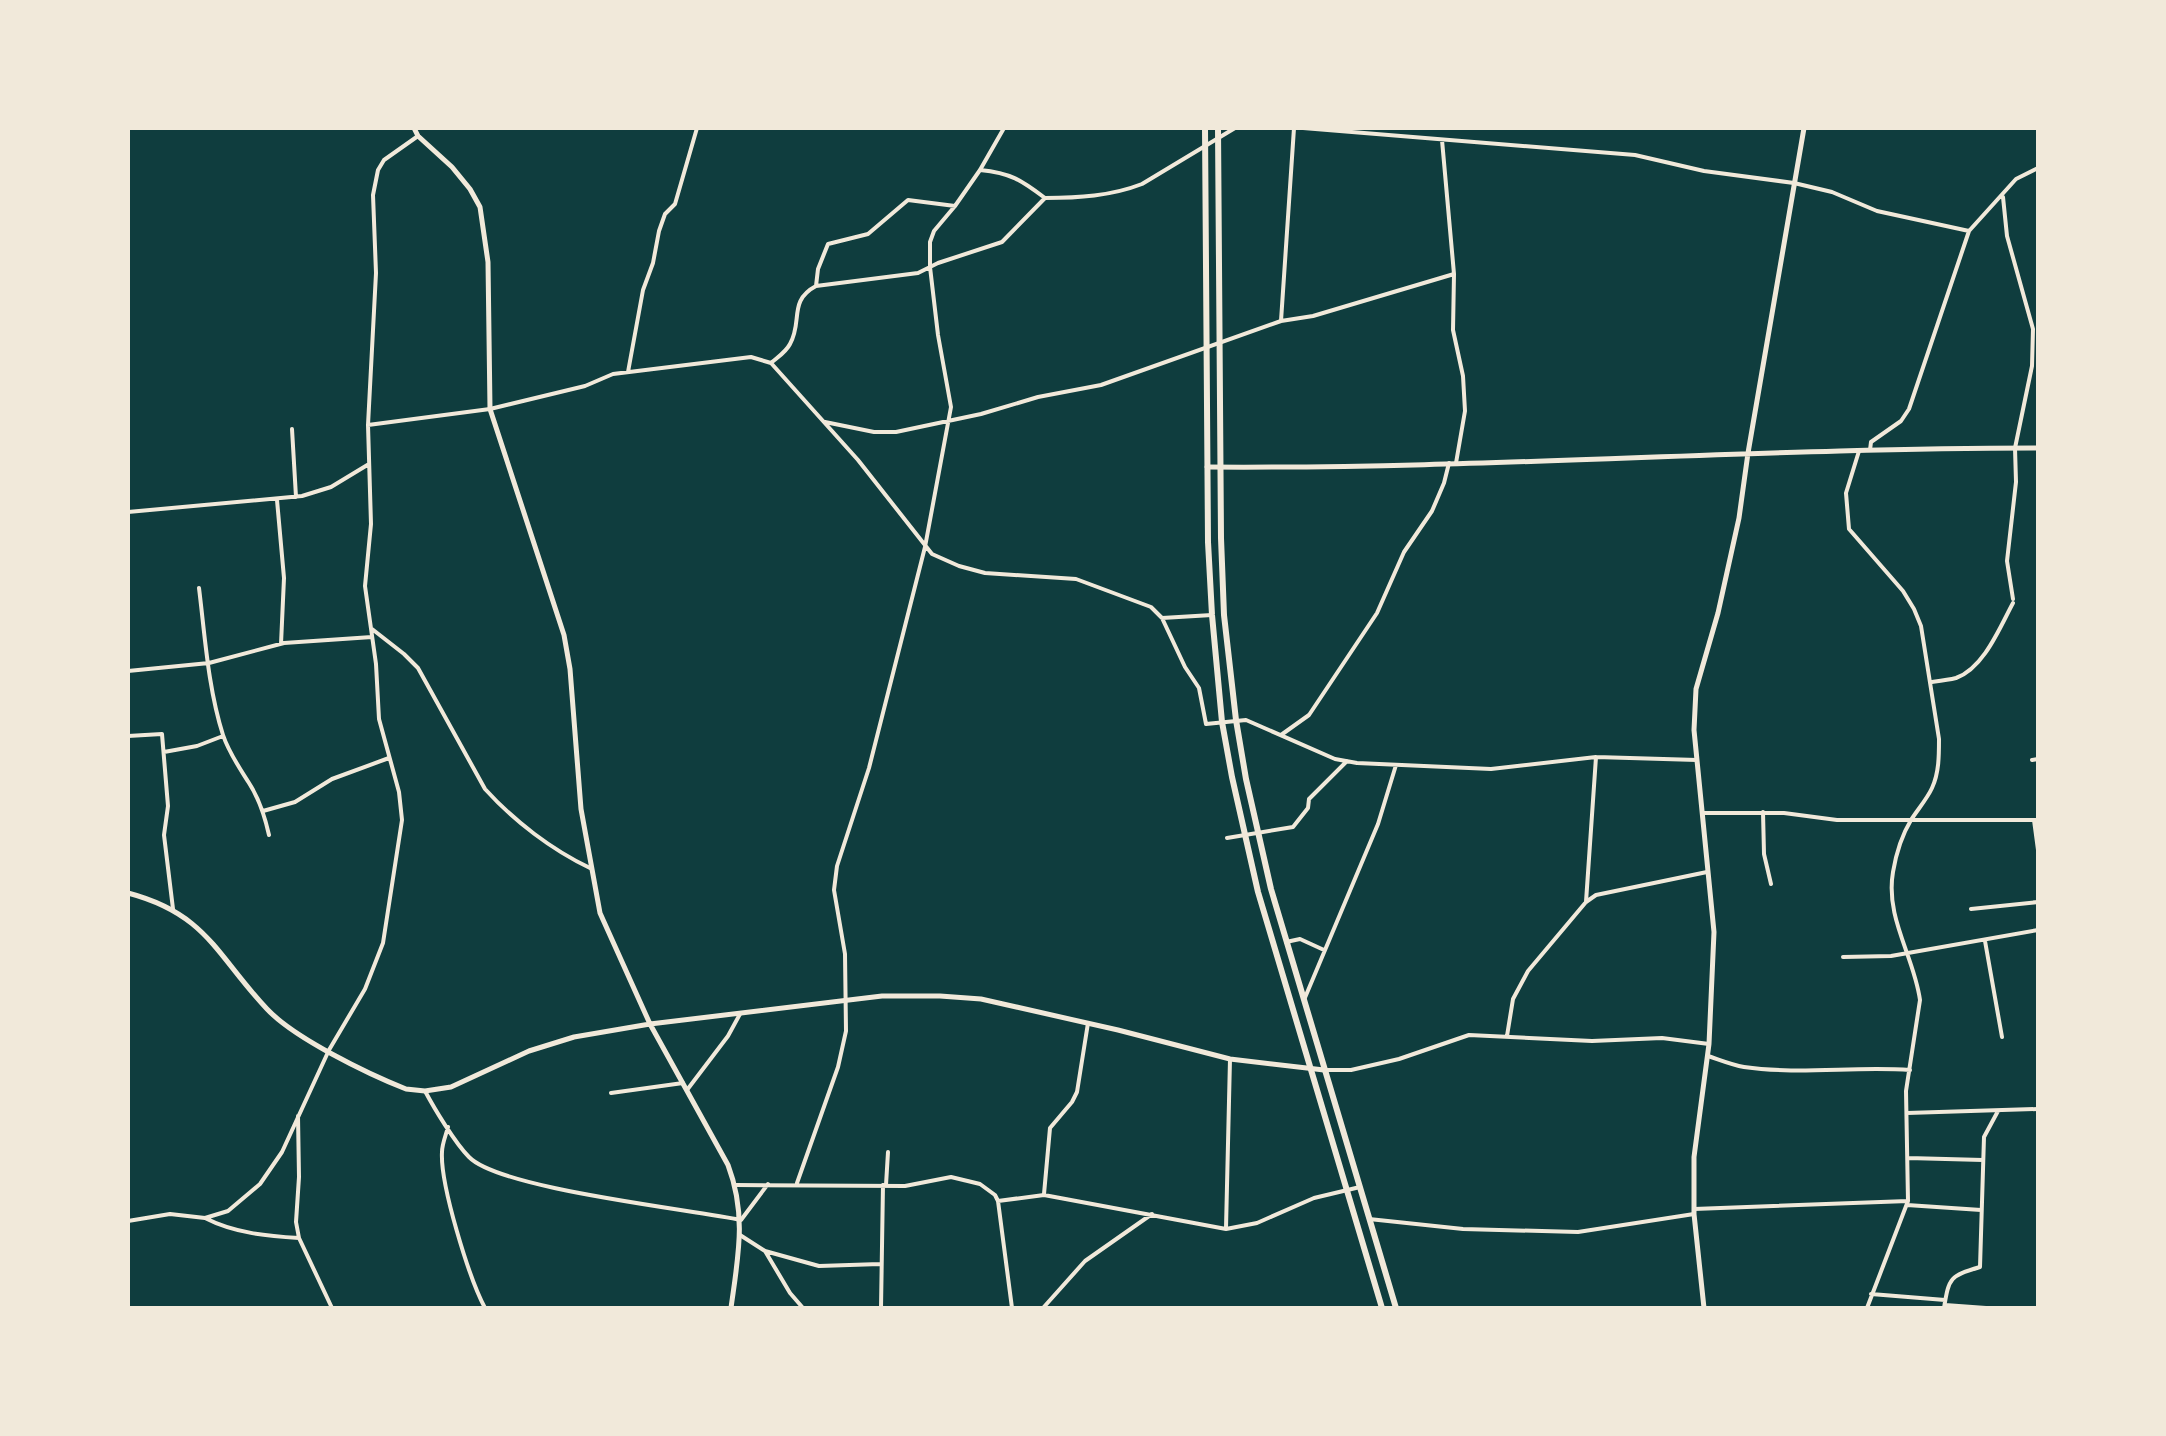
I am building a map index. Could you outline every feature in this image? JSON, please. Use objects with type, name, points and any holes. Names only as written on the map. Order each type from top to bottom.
[{"type":"main road","points":[[1205,128],[1207,467],[1212,615],[1222,722],[1244,836],[1382,1308]]},
{"type":"main road","points":[[1218,128],[1224,615],[1236,720],[1258,832],[1286,942],[1396,1308]]},
{"type":"street","points":[[414,128],[418,136],[452,167],[470,189],[484,220],[488,262],[490,409],[564,635],[570,669],[581,809],[600,913],[650,1024],[736,1185],[741,1220],[731,1308]]},
{"type":"street","points":[[628,372],[643,290],[665,214],[675,204],[697,128]]},
{"type":"street","points":[[797,1183],[838,1067],[846,1031],[845,954],[834,890],[837,866],[869,768],[925,547],[951,407],[938,335],[930,242],[934,231],[980,170],[1004,128]]},
{"type":"street","points":[[980,170],[1005,173],[1020,179],[1045,198],[1074,198],[1127,190],[1235,128]]},
{"type":"street","points":[[1281,321],[1294,128]]},
{"type":"street","points":[[1303,128],[1635,155],[1704,171],[1794,183],[1832,192],[1877,211],[1969,231]]},
{"type":"street","points":[[1423,128],[1423,138]]},
{"type":"street","points":[[1704,1308],[1694,1212],[1694,1157],[1708,1056],[1714,973],[1710,872],[1694,730],[1696,689],[1733,552],[1804,128]]},
{"type":"street","points":[[205,1218],[228,1211],[260,1184],[282,1152],[329,1050],[365,989],[383,943],[402,820],[399,792],[379,719],[372,629],[365,586],[371,524],[368,425],[376,273],[374,182],[384,160],[418,136]]},
{"type":"street","points":[[1281,735],[1309,715],[1377,613],[1404,552],[1432,511],[1452,463],[1465,411],[1463,376],[1453,330],[1454,274],[1442,140]]},
{"type":"street","points":[[1870,451],[1871,442],[1901,421],[1909,409],[1969,231],[2003,197],[2016,179],[2038,168]]},
{"type":"street","points":[[1930,682],[1957,677],[1969,671],[1992,641],[2013,601],[2007,561],[2016,482],[2015,448],[2032,366],[2033,329],[2007,236],[2003,197]]},
{"type":"street","points":[[771,363],[790,345],[800,300],[805,292],[816,286],[918,273],[1002,242],[1045,198]]},
{"type":"street","points":[[816,286],[818,269],[828,244],[868,234],[908,200],[955,206]]},
{"type":"street","points":[[824,422],[874,432],[896,432],[949,421],[1038,397],[1101,385],[1281,321],[1313,316],[1454,274]]},
{"type":"street","points":[[368,425],[490,409],[585,386],[613,374],[751,357],[771,363],[858,460],[932,554],[985,573],[1076,579],[1151,607],[1162,618],[1185,667],[1199,688],[1206,724],[1246,720],[1335,759],[1396,765],[1491,769],[1596,757],[1697,760]]},
{"type":"street","points":[[292,429],[296,497]]},
{"type":"street","points":[[1207,467],[2038,448]]},
{"type":"street","points":[[1859,451],[1846,493],[1849,529],[1903,591],[1914,609],[1921,626],[1939,739],[1937,773],[1932,789],[1903,836],[1892,874],[1891,903],[1920,1000],[1907,1113],[1908,1203],[1867,1308]]},
{"type":"street","points":[[128,512],[296,497],[331,487],[369,464]]},
{"type":"street","points":[[277,500],[284,578],[281,644]]},
{"type":"street","points":[[199,588],[213,698],[223,736],[234,762],[263,811],[269,835]]},
{"type":"street","points":[[1162,618],[1212,615]]},
{"type":"street","points":[[372,629],[418,668],[485,789],[563,855],[590,868]]},
{"type":"street","points":[[128,671],[209,663],[281,644],[372,637]]},
{"type":"street","points":[[128,736],[162,734],[168,806],[164,835],[173,909]]},
{"type":"street","points":[[164,752],[197,746],[223,736]]},
{"type":"street","points":[[1586,902],[1596,757]]},
{"type":"street","points":[[263,811],[295,802],[332,779],[389,758]]},
{"type":"street","points":[[1227,838],[1293,827],[1308,808],[1309,799],[1347,761]]},
{"type":"street","points":[[1304,1000],[1378,824],[1396,765]]},
{"type":"street","points":[[1704,813],[1763,812],[1837,820],[2036,820],[2038,850]]},
{"type":"street","points":[[1763,812],[1764,854],[1771,884]]},
{"type":"street","points":[[1507,1036],[1513,999],[1528,971],[1586,902],[1596,895],[1710,872]]},
{"type":"street","points":[[128,893],[160,902],[193,923],[274,1016],[303,1037],[387,1081],[406,1089],[425,1091],[451,1087],[555,1042],[650,1024],[846,1000],[940,996],[981,999],[1230,1059],[1324,1070],[1351,1070],[1399,1059],[1469,1035],[1592,1041],[1662,1038],[1709,1044]]},
{"type":"street","points":[[1971,909],[2038,902]]},
{"type":"street","points":[[1843,957],[1906,953],[2038,930]]},
{"type":"street","points":[[1286,942],[1300,939],[1324,950]]},
{"type":"street","points":[[1985,941],[2002,1037]]},
{"type":"street","points":[[687,1090],[728,1036],[740,1014]]},
{"type":"street","points":[[1044,1195],[1050,1128],[1077,1092],[1088,1023]]},
{"type":"street","points":[[1708,1056],[1741,1066],[1779,1071],[1910,1070]]},
{"type":"street","points":[[1226,1229],[1230,1059]]},
{"type":"street","points":[[611,1093],[683,1083]]},
{"type":"street","points":[[425,1091],[469,1158],[487,1170],[552,1187],[741,1220]]},
{"type":"street","points":[[1907,1113],[2038,1109]]},
{"type":"street","points":[[1944,1304],[1948,1282],[1957,1274],[1980,1267],[1984,1137],[1998,1111]]},
{"type":"street","points":[[298,1113],[296,1222],[299,1238],[332,1308]]},
{"type":"street","points":[[448,1127],[442,1151],[447,1189],[470,1272],[485,1308]]},
{"type":"street","points":[[881,1308],[880,1264],[888,1152]]},
{"type":"street","points":[[1908,1158],[1983,1160]]},
{"type":"street","points":[[736,1185],[905,1186],[951,1177],[980,1184],[998,1201],[1012,1308]]},
{"type":"street","points":[[741,1220],[768,1184]]},
{"type":"street","points":[[998,1201],[1044,1195],[1226,1229],[1257,1223],[1314,1198],[1360,1187]]},
{"type":"street","points":[[1369,1219],[1463,1229],[1578,1232],[1694,1212],[1908,1203],[1981,1210]]},
{"type":"street","points":[[128,1221],[170,1214],[205,1218],[219,1225],[262,1235],[299,1238]]},
{"type":"street","points":[[1043,1308],[1085,1261],[1152,1214]]},
{"type":"street","points":[[740,1235],[765,1251],[819,1266],[880,1264]]},
{"type":"street","points":[[765,1251],[790,1293],[803,1308]]},
{"type":"street","points":[[1871,1294],[1986,1308]]}]
